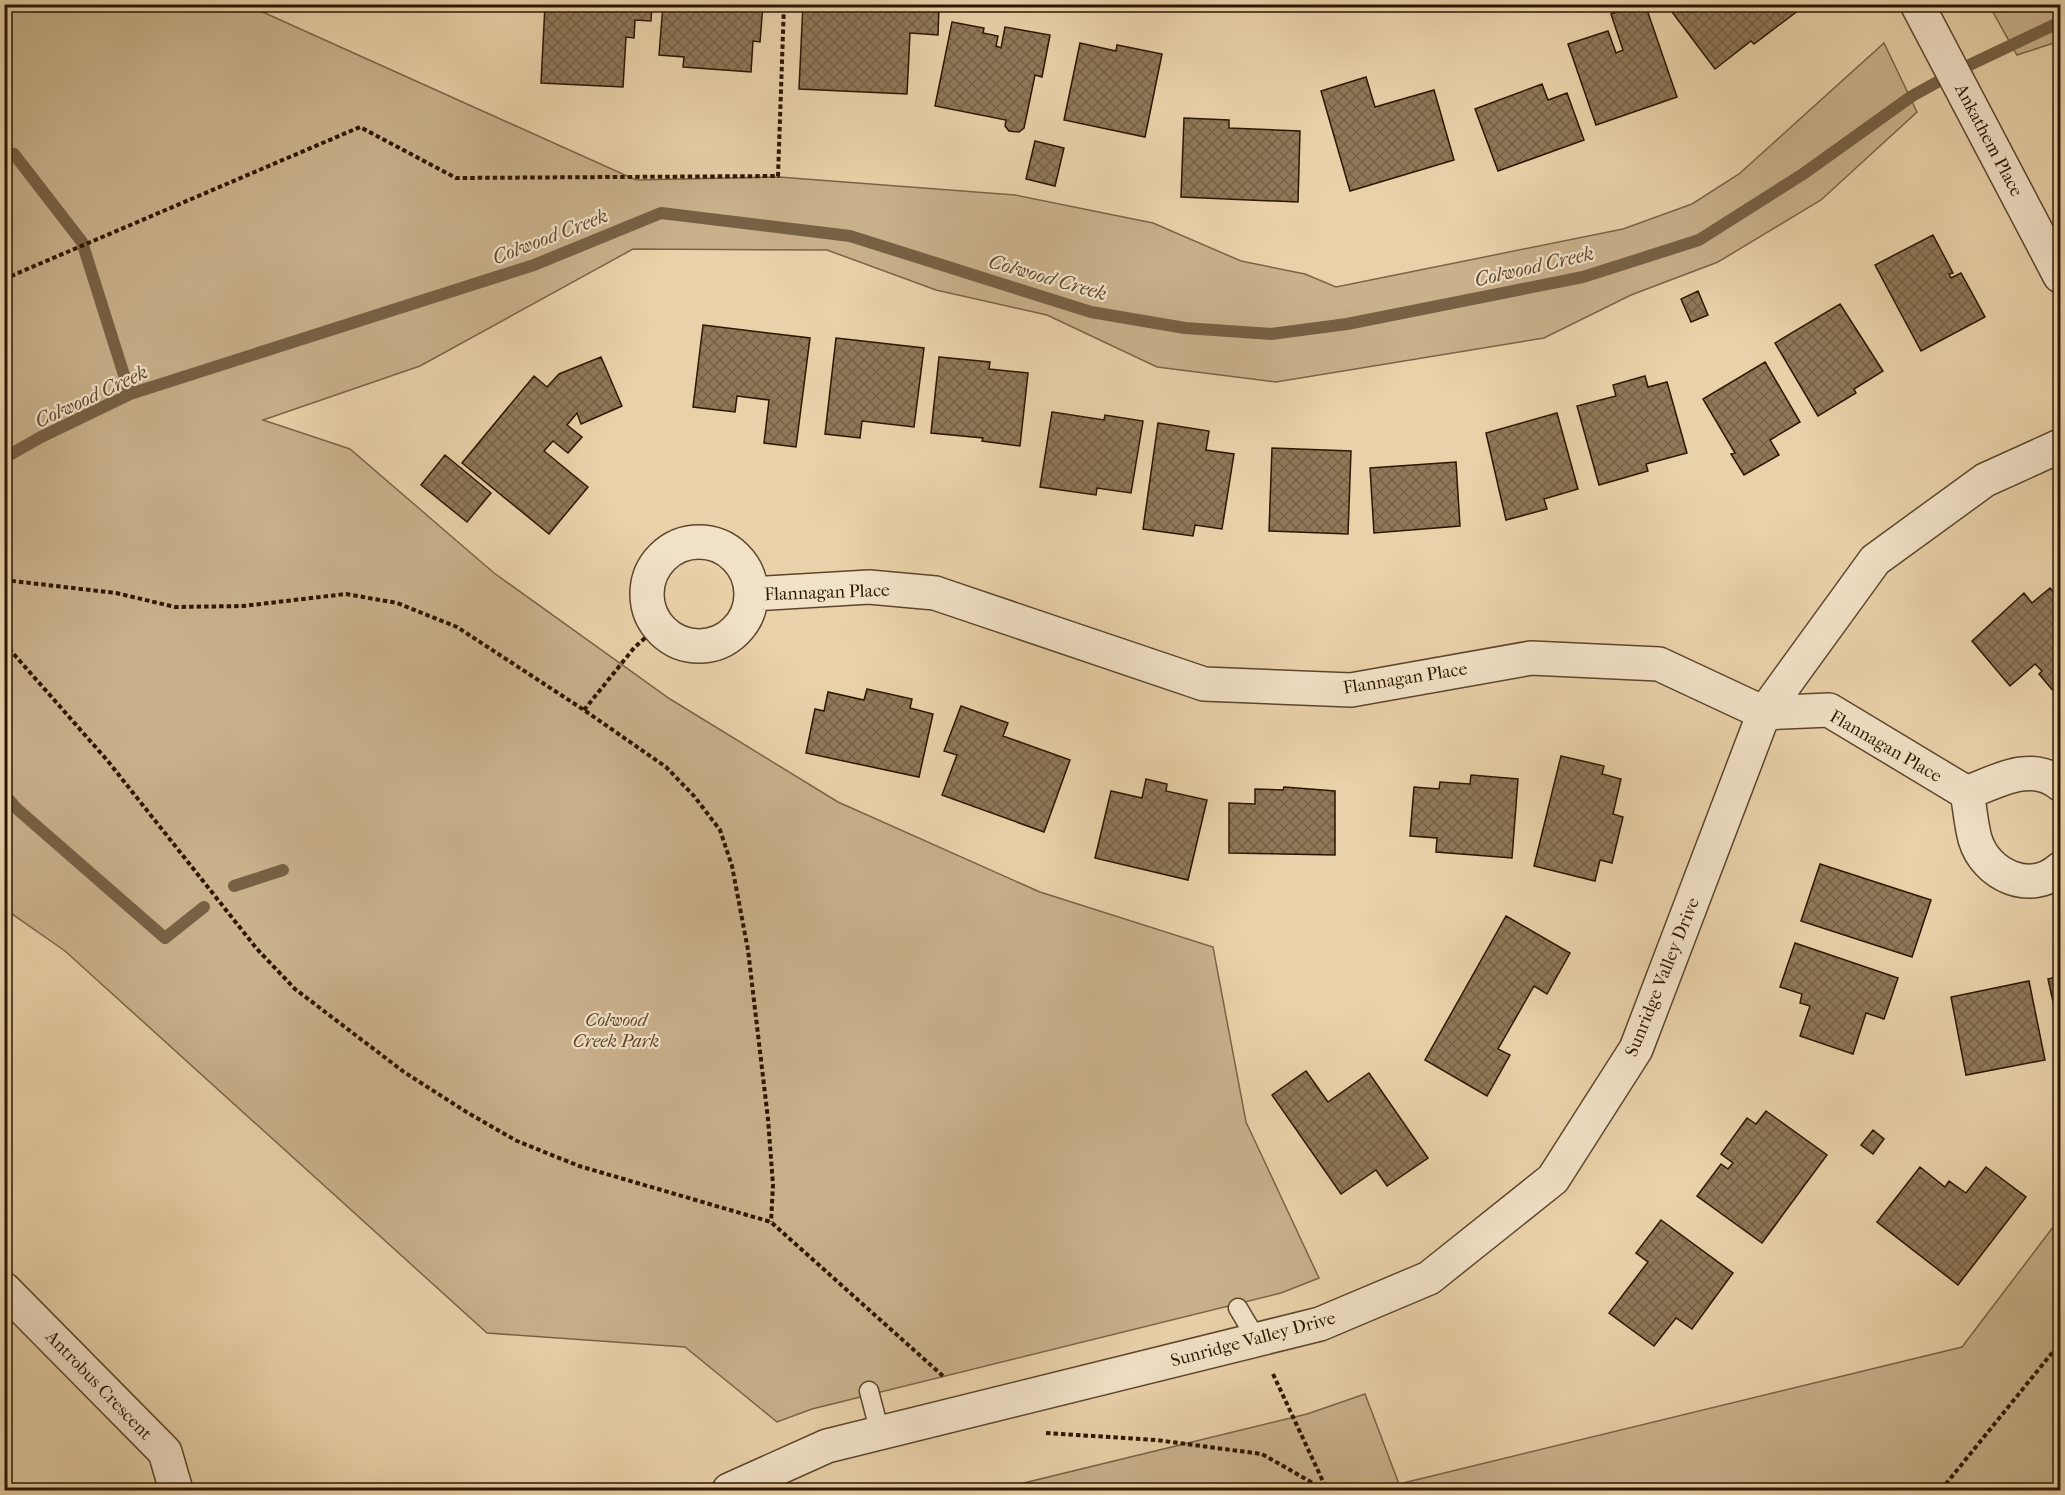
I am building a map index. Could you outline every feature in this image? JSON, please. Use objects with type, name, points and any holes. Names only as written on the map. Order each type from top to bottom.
[{"type":"street","name":"Ankathem Place","points":[[1921,12],[2061,276]]},
{"type":"street","name":"Sunridge Valley Drive","points":[[729,1491],[827,1446],[1320,1324],[1429,1278],[1553,1179],[1636,1049],[1764,713],[1875,560],[1985,480],[2061,446]]},
{"type":"street","name":"Flannagan Place","points":[[693,542],[714,544],[734,555],[746,573],[751,594],[747,615],[734,633],[716,644],[695,647],[674,641],[657,627],[648,607],[647,585],[655,565],[672,549],[693,542]]},
{"type":"street","name":"Flannagan Place","points":[[751,594],[869,586],[935,593],[1204,684],[1351,690],[1531,658],[1659,664],[1764,713],[1829,710],[1967,793]]},
{"type":"street","points":[[2061,784],[2052,777],[2023,772],[1967,793],[1976,841],[1992,868],[2019,882],[2051,878],[2061,869]]},
{"type":"street","name":"Antrobus Crescent","points":[[4,1288],[165,1452],[176,1491]]},
{"type":"lane","points":[[1238,1308],[1257,1340]]},
{"type":"lane","points":[[869,1391],[880,1433]]},
{"type":"path","points":[[4,279],[360,127],[456,178],[778,176],[784,4]]},
{"type":"path","points":[[4,580],[116,592],[175,607],[243,606],[346,594],[397,603],[457,627],[666,767],[694,796],[720,830],[732,866],[748,950],[768,1119],[772,1185],[771,1222]]},
{"type":"path","points":[[584,710],[634,648],[657,627]]},
{"type":"path","points":[[4,643],[107,760],[257,949],[295,989],[346,1029],[468,1113],[517,1141],[579,1166],[771,1222],[979,1408]]},
{"type":"path","points":[[1257,1340],[1326,1491]]},
{"type":"path","points":[[1941,1491],[2061,1342]]},
{"type":"path","points":[[1044,1432],[1156,1440],[1262,1454],[1326,1491]]},
{"type":"green space","name":"Colwood Creek Park","points":[[5,5],[247,5],[636,180],[779,177],[1015,195],[1153,223],[1241,261],[1305,274],[1336,287],[1623,229],[1692,204],[1739,174],[1884,43],[1917,112],[1821,200],[1718,262],[1631,295],[1544,338],[1276,382],[1157,367],[1047,315],[936,290],[827,250],[633,249],[420,366],[263,420],[350,449],[494,573],[670,699],[838,802],[1040,892],[1213,947],[1246,1122],[1319,1278],[1281,1293],[812,1409],[777,1422],[685,1347],[487,1333],[65,951],[5,909]]},
{"type":"green space","points":[[1989,5],[2060,5],[2060,41],[2017,55]]},
{"type":"green space","points":[[2060,1218],[2060,1481],[2053,1490],[995,1490],[1307,1414],[1365,1394],[1399,1484],[1962,1347]]},
{"type":"building","points":[[593,4],[652,4],[651,21],[635,20],[634,38],[626,37],[623,87],[541,83],[545,5],[593,7]]},
{"type":"building","points":[[684,4],[763,4],[760,42],[753,41],[751,72],[683,67],[684,57],[659,55],[663,5],[684,7]]},
{"type":"building","points":[[803,4],[939,6],[938,35],[910,33],[907,94],[799,89]]},
{"type":"building","points":[[1645,4],[1677,97],[1596,125],[1568,44],[1608,31],[1616,53],[1623,50],[1611,14]]},
{"type":"building","points":[[1666,4],[1807,4],[1754,44],[1751,41],[1715,69]]},
{"type":"building","points":[[952,22],[984,28],[983,33],[998,36],[996,46],[1001,48],[1005,27],[1050,35],[1042,77],[1035,75],[1024,128],[1019,132],[1009,131],[1005,126],[1006,120],[935,106]]},
{"type":"building","points":[[1080,43],[1116,51],[1117,45],[1162,54],[1145,137],[1064,120]]},
{"type":"building","points":[[1366,77],[1375,107],[1434,90],[1454,160],[1350,191],[1321,91]]},
{"type":"building","points":[[1542,84],[1548,100],[1567,93],[1584,140],[1498,171],[1475,109]]},
{"type":"building","points":[[1184,118],[1229,120],[1229,128],[1300,131],[1298,202],[1181,197]]},
{"type":"building","points":[[1035,141],[1064,148],[1055,186],[1026,179]]},
{"type":"building","points":[[1933,235],[1953,273],[1949,274],[1951,278],[1961,273],[1985,317],[1921,351],[1875,265]]},
{"type":"building","points":[[1698,291],[1708,315],[1691,322],[1681,299]]},
{"type":"building","points":[[1840,304],[1883,371],[1854,389],[1856,393],[1818,416],[1775,343]]},
{"type":"building","points":[[703,325],[810,338],[796,447],[764,443],[769,400],[737,396],[735,412],[693,407]]},
{"type":"building","points":[[836,338],[924,348],[914,427],[862,421],[860,438],[825,434]]},
{"type":"building","points":[[601,357],[622,406],[581,424],[577,413],[567,425],[582,437],[568,453],[553,441],[544,451],[588,487],[549,534],[462,463],[534,376],[547,387],[559,374]]},
{"type":"building","points":[[939,357],[990,362],[989,369],[1028,373],[1020,446],[982,441],[983,438],[931,433]]},
{"type":"building","points":[[1765,362],[1800,422],[1770,440],[1779,455],[1744,475],[1731,454],[1735,453],[1703,399]]},
{"type":"building","points":[[1645,376],[1648,387],[1667,382],[1687,453],[1646,464],[1648,471],[1599,485],[1577,406],[1616,396],[1613,385]]},
{"type":"building","points":[[1052,412],[1104,420],[1105,415],[1143,421],[1131,493],[1097,488],[1096,495],[1040,487]]},
{"type":"building","points":[[1557,413],[1578,489],[1544,499],[1547,509],[1506,520],[1486,433]]},
{"type":"building","points":[[1158,423],[1209,431],[1206,450],[1234,454],[1222,529],[1195,525],[1193,536],[1143,529]]},
{"type":"building","points":[[1272,448],[1351,451],[1348,534],[1269,531]]},
{"type":"building","points":[[445,455],[491,493],[467,522],[421,485]]},
{"type":"building","points":[[1456,462],[1460,526],[1374,533],[1370,468]]},
{"type":"building","points":[[2050,588],[2060,600],[2060,699],[2039,674],[2042,671],[2035,664],[2010,686],[1972,641],[2024,593],[2032,603]]},
{"type":"building","points":[[867,689],[912,699],[910,708],[933,714],[919,777],[806,753],[815,709],[824,711],[828,692],[864,700]]},
{"type":"building","points":[[961,706],[1008,723],[1003,736],[1070,760],[1044,832],[942,795],[957,755],[944,751]]},
{"type":"building","points":[[1561,756],[1604,766],[1602,774],[1621,779],[1613,814],[1623,817],[1612,863],[1600,860],[1595,881],[1534,866]]},
{"type":"building","points":[[1471,775],[1518,779],[1512,858],[1436,852],[1437,838],[1410,836],[1414,787],[1439,789],[1440,782],[1470,784]]},
{"type":"building","points":[[1146,779],[1167,784],[1166,791],[1207,800],[1188,880],[1095,858],[1111,791],[1142,798]]},
{"type":"building","points":[[1284,787],[1335,791],[1335,855],[1229,853],[1229,803],[1255,804],[1255,789],[1283,790]]},
{"type":"building","points":[[1820,864],[1931,900],[1912,957],[1801,921]]},
{"type":"building","points":[[1506,916],[1570,953],[1547,994],[1534,986],[1498,1049],[1510,1055],[1487,1096],[1425,1060]]},
{"type":"building","points":[[1795,943],[1898,978],[1884,1019],[1866,1013],[1853,1054],[1800,1036],[1810,1006],[1800,1003],[1802,994],[1780,987]]},
{"type":"building","points":[[2060,976],[2060,1033],[2048,979]]},
{"type":"building","points":[[2029,981],[2045,1060],[1966,1075],[1951,997]]},
{"type":"building","points":[[1306,1071],[1328,1102],[1369,1073],[1428,1158],[1387,1186],[1376,1170],[1341,1194],[1272,1095]]},
{"type":"building","points":[[1766,1111],[1827,1155],[1762,1243],[1697,1196],[1721,1164],[1728,1169],[1733,1163],[1721,1154],[1747,1118],[1756,1124]]},
{"type":"building","points":[[1873,1130],[1884,1139],[1873,1154],[1861,1145]]},
{"type":"building","points":[[1920,1167],[1945,1187],[1949,1181],[1966,1193],[1986,1167],[2026,1197],[1958,1285],[1877,1222]]},
{"type":"building","points":[[1661,1220],[1733,1273],[1692,1329],[1676,1318],[1654,1346],[1609,1313],[1648,1262],[1636,1253]]},
{"type":"waterway","name":"Colwood Creek","points":[[4,458],[41,437],[130,394],[534,265],[661,213],[850,236],[1091,312],[1185,328],[1271,334],[1347,324],[1583,277],[1699,240],[1803,174],[1912,96],[1961,69],[2060,22]]},
{"type":"waterway","points":[[4,152],[14,154],[82,242],[130,394]]},
{"type":"waterway","points":[[4,794],[16,808],[165,938],[204,907]]},
{"type":"waterway","points":[[234,886],[283,870]]}]
